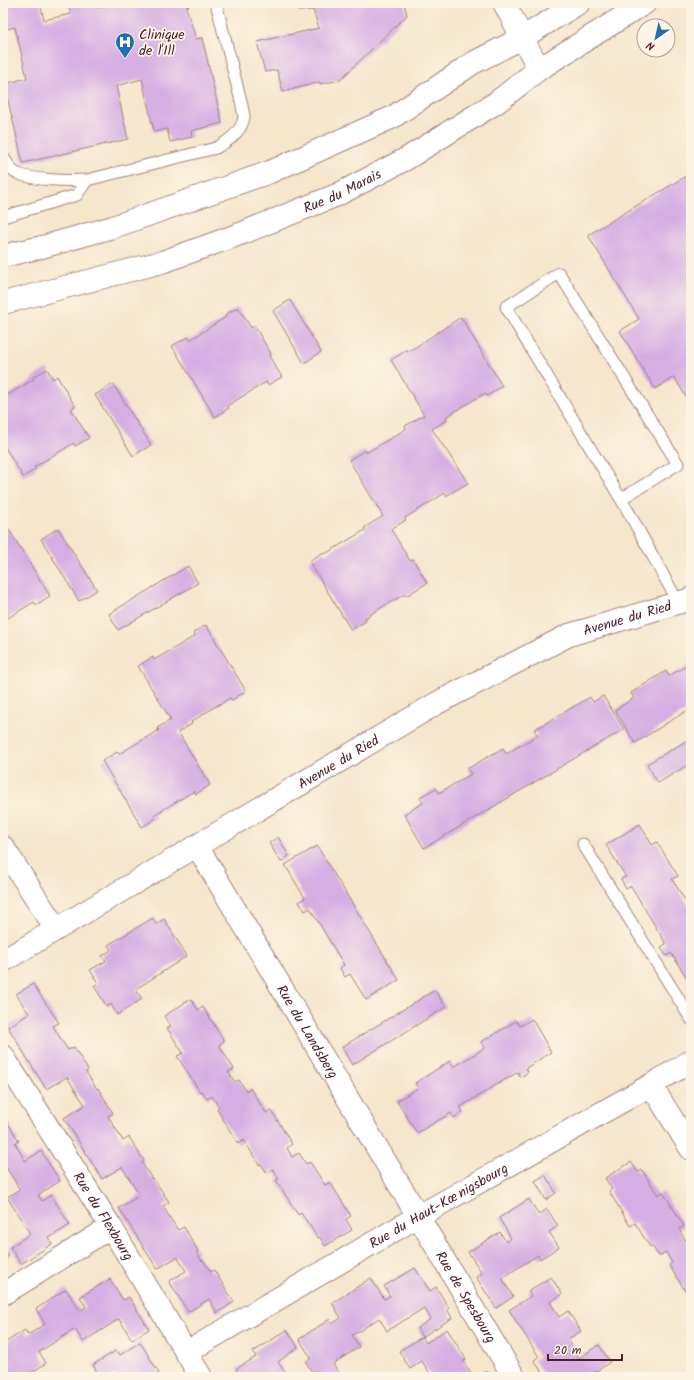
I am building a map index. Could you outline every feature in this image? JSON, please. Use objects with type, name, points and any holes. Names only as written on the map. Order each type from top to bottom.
[{"type":"street","points":[[504,3],[539,69]]},
{"type":"street","points":[[3,256],[114,227],[270,172],[394,117],[472,63],[522,38],[579,3]]},
{"type":"street","name":"Rue du Marais","points":[[3,303],[162,262],[240,234],[337,195],[406,159],[497,102],[539,69],[645,3]]},
{"type":"street","name":"Avenue du Ried","points":[[3,961],[437,704],[569,635],[685,601]]},
{"type":"street","name":"Rue du Landsberg","points":[[197,846],[418,1217]]},
{"type":"street","points":[[3,847],[56,929]]},
{"type":"street","name":"Rue du Flexbourg","points":[[3,1056],[111,1227],[201,1377]]},
{"type":"street","name":"Rue du Haut-Kœnigsbourg","points":[[186,1352],[691,1061]]},
{"type":"street","points":[[651,1085],[691,1149]]},
{"type":"street","name":"Rue de Spesbourg","points":[[418,1217],[514,1377]]},
{"type":"street","points":[[3,1294],[111,1227]]},
{"type":"lane","points":[[3,157],[13,171],[36,178],[65,181],[87,180],[216,148],[229,141],[244,118],[242,104],[216,3]]},
{"type":"lane","points":[[3,217],[77,196],[87,180]]},
{"type":"lane","points":[[621,499],[678,464],[559,273],[506,307],[621,499],[685,601]]},
{"type":"lane","points":[[583,844],[691,1019]]},
{"type":"building","name":"Clinique de l'Ill","points":[[3,3],[40,3],[44,20],[71,14],[68,3],[96,3],[97,8],[118,3],[188,3],[189,6],[186,7],[196,39],[202,38],[222,123],[191,131],[192,137],[170,142],[167,129],[154,132],[142,79],[116,86],[128,139],[23,163],[4,84],[27,78],[15,27],[3,30]]},
{"type":"building","points":[[290,3],[404,3],[407,15],[340,80],[320,84],[320,82],[283,92],[277,70],[265,72],[257,42],[319,28],[313,10],[299,11]]},
{"type":"building","points":[[691,173],[691,405],[674,377],[655,389],[620,331],[639,319],[588,235]]},
{"type":"building","points":[[290,300],[321,352],[304,363],[273,311]]},
{"type":"building","points":[[238,307],[251,328],[254,325],[271,354],[269,356],[282,377],[268,385],[266,382],[227,406],[229,408],[215,417],[172,346],[188,337],[190,340],[226,317],[225,315]]},
{"type":"building","points":[[461,317],[502,386],[487,396],[485,393],[446,417],[447,420],[432,429],[468,483],[446,496],[445,493],[405,518],[406,520],[391,529],[410,561],[413,559],[427,583],[406,596],[405,594],[387,604],[365,618],[366,621],[351,630],[309,561],[324,552],[325,554],[365,530],[364,528],[383,516],[349,460],[365,450],[366,453],[406,429],[405,426],[424,415],[391,360],[407,350],[408,352]]},
{"type":"building","points":[[47,369],[53,379],[57,376],[75,406],[71,409],[89,438],[75,446],[74,443],[34,467],[36,469],[23,477],[3,444],[3,398]]},
{"type":"building","points":[[113,384],[151,445],[133,456],[95,395]]},
{"type":"building","points":[[8,528],[50,596],[36,605],[34,602],[3,621],[3,532]]},
{"type":"building","points":[[58,528],[97,590],[79,601],[41,539]]},
{"type":"building","points":[[188,566],[198,583],[118,630],[109,614]]},
{"type":"building","points":[[206,625],[246,691],[232,700],[230,698],[213,708],[191,722],[192,724],[178,732],[210,785],[196,794],[194,791],[154,815],[156,818],[142,827],[102,761],[117,752],[119,754],[159,730],[157,728],[171,720],[138,666],[153,657],[154,660],[195,636],[193,633]]},
{"type":"building","points":[[691,663],[691,708],[635,743],[615,710],[634,698],[631,693],[666,671],[669,676]]},
{"type":"building","points":[[603,696],[624,729],[424,848],[404,814],[423,803],[420,797],[436,788],[439,793],[471,774],[467,769],[503,748],[506,754],[538,735],[534,730],[590,697],[593,702]]},
{"type":"building","points":[[691,738],[691,763],[658,783],[647,764]]},
{"type":"building","points":[[640,824],[652,845],[657,842],[678,876],[672,879],[691,910],[691,976],[687,978],[671,953],[666,956],[661,947],[666,944],[631,886],[626,889],[621,879],[626,877],[606,845]]},
{"type":"building","points":[[278,837],[289,856],[281,862],[269,843]]},
{"type":"building","points":[[317,846],[399,980],[366,1000],[350,974],[345,977],[343,974],[340,968],[344,965],[310,908],[305,911],[299,902],[305,898],[285,865]]},
{"type":"building","points":[[153,918],[156,924],[164,919],[187,956],[136,989],[142,999],[117,1015],[111,1004],[107,1007],[94,986],[98,983],[90,970],[106,961],[102,956],[111,950],[108,945]]},
{"type":"building","points":[[33,984],[59,1023],[53,1026],[60,1038],[68,1050],[74,1047],[88,1070],[86,1072],[97,1089],[98,1088],[113,1113],[108,1116],[123,1141],[129,1137],[144,1161],[142,1163],[169,1202],[163,1206],[170,1218],[178,1230],[184,1227],[202,1261],[203,1260],[211,1272],[214,1270],[234,1302],[217,1313],[209,1299],[188,1312],[169,1281],[186,1271],[177,1257],[157,1269],[119,1208],[140,1195],[122,1167],[102,1179],[64,1118],[85,1105],[67,1077],[46,1089],[8,1027],[29,1014],[16,994]]},
{"type":"building","points":[[435,990],[446,1007],[352,1065],[342,1047]]},
{"type":"building","points":[[191,999],[198,1010],[203,1007],[224,1041],[219,1045],[234,1069],[228,1072],[235,1082],[239,1080],[246,1091],[250,1088],[266,1113],[271,1110],[292,1144],[287,1148],[292,1157],[299,1153],[306,1164],[310,1162],[325,1185],[330,1182],[351,1216],[346,1219],[352,1230],[325,1246],[320,1237],[318,1238],[301,1213],[298,1215],[276,1180],[279,1179],[273,1169],[267,1173],[261,1164],[259,1165],[244,1140],[238,1144],[217,1109],[219,1107],[212,1096],[207,1099],[202,1091],[200,1092],[177,1056],[183,1053],[167,1028],[171,1026],[164,1016]]},
{"type":"building","points":[[532,1019],[551,1052],[526,1068],[528,1072],[524,1075],[520,1077],[518,1072],[460,1107],[463,1112],[454,1118],[451,1113],[417,1133],[397,1101],[418,1088],[415,1083],[450,1061],[454,1067],[485,1048],[481,1042],[516,1021],[520,1026]]},
{"type":"building","points":[[3,1091],[7,1097],[3,1099]]},
{"type":"building","points":[[3,1115],[19,1141],[15,1143],[25,1161],[41,1151],[60,1181],[38,1195],[42,1201],[51,1195],[70,1225],[49,1238],[52,1244],[21,1264],[10,1247],[30,1234],[7,1197],[20,1190],[3,1162]]},
{"type":"building","points":[[631,1162],[638,1172],[642,1170],[658,1195],[663,1192],[684,1226],[679,1229],[685,1240],[691,1236],[691,1300],[669,1265],[672,1263],[666,1252],[659,1256],[652,1246],[650,1247],[635,1223],[630,1226],[609,1191],[612,1189],[605,1178]]},
{"type":"building","points":[[545,1175],[556,1193],[546,1200],[535,1181]]},
{"type":"building","points":[[529,1199],[539,1215],[547,1209],[558,1226],[549,1232],[559,1247],[540,1259],[538,1255],[502,1278],[513,1297],[496,1308],[476,1277],[482,1273],[468,1252],[500,1232],[506,1242],[511,1238],[499,1218]]},
{"type":"building","points":[[3,1247],[9,1256],[3,1260]]},
{"type":"building","points":[[415,1268],[430,1291],[436,1287],[449,1308],[447,1309],[452,1318],[422,1337],[417,1328],[431,1319],[424,1308],[387,1331],[379,1318],[352,1335],[359,1347],[333,1364],[340,1374],[336,1377],[315,1377],[306,1362],[311,1358],[299,1339],[330,1319],[332,1324],[341,1318],[332,1303],[371,1278],[384,1299],[390,1296],[384,1286]]},
{"type":"building","points":[[551,1277],[562,1294],[550,1302],[559,1317],[568,1311],[581,1331],[568,1339],[579,1358],[599,1345],[610,1362],[594,1373],[597,1377],[545,1377],[534,1360],[539,1357],[509,1310],[531,1296],[528,1291]]},
{"type":"building","points":[[110,1279],[123,1300],[129,1297],[149,1329],[132,1340],[119,1319],[83,1342],[75,1329],[39,1352],[46,1363],[28,1375],[29,1377],[3,1377],[3,1372],[7,1370],[3,1363],[3,1344],[25,1330],[28,1335],[45,1324],[36,1309],[66,1289],[80,1311],[86,1307],[80,1297]]},
{"type":"building","points":[[447,1329],[466,1359],[463,1361],[473,1377],[446,1377],[444,1373],[438,1377],[432,1377],[422,1361],[410,1369],[399,1351],[422,1337],[426,1343]]},
{"type":"building","points":[[287,1330],[298,1347],[278,1362],[288,1377],[241,1377],[236,1369],[256,1357],[253,1352]]},
{"type":"building","points":[[140,1342],[159,1373],[157,1374],[159,1377],[116,1377],[114,1374],[109,1377],[100,1377],[93,1365],[117,1350],[120,1355]]},
{"type":"building","points":[[487,1371],[491,1377],[477,1377]]},
{"type":"place","name":"Clinique de l'Ill","points":[[125,59]]}]
